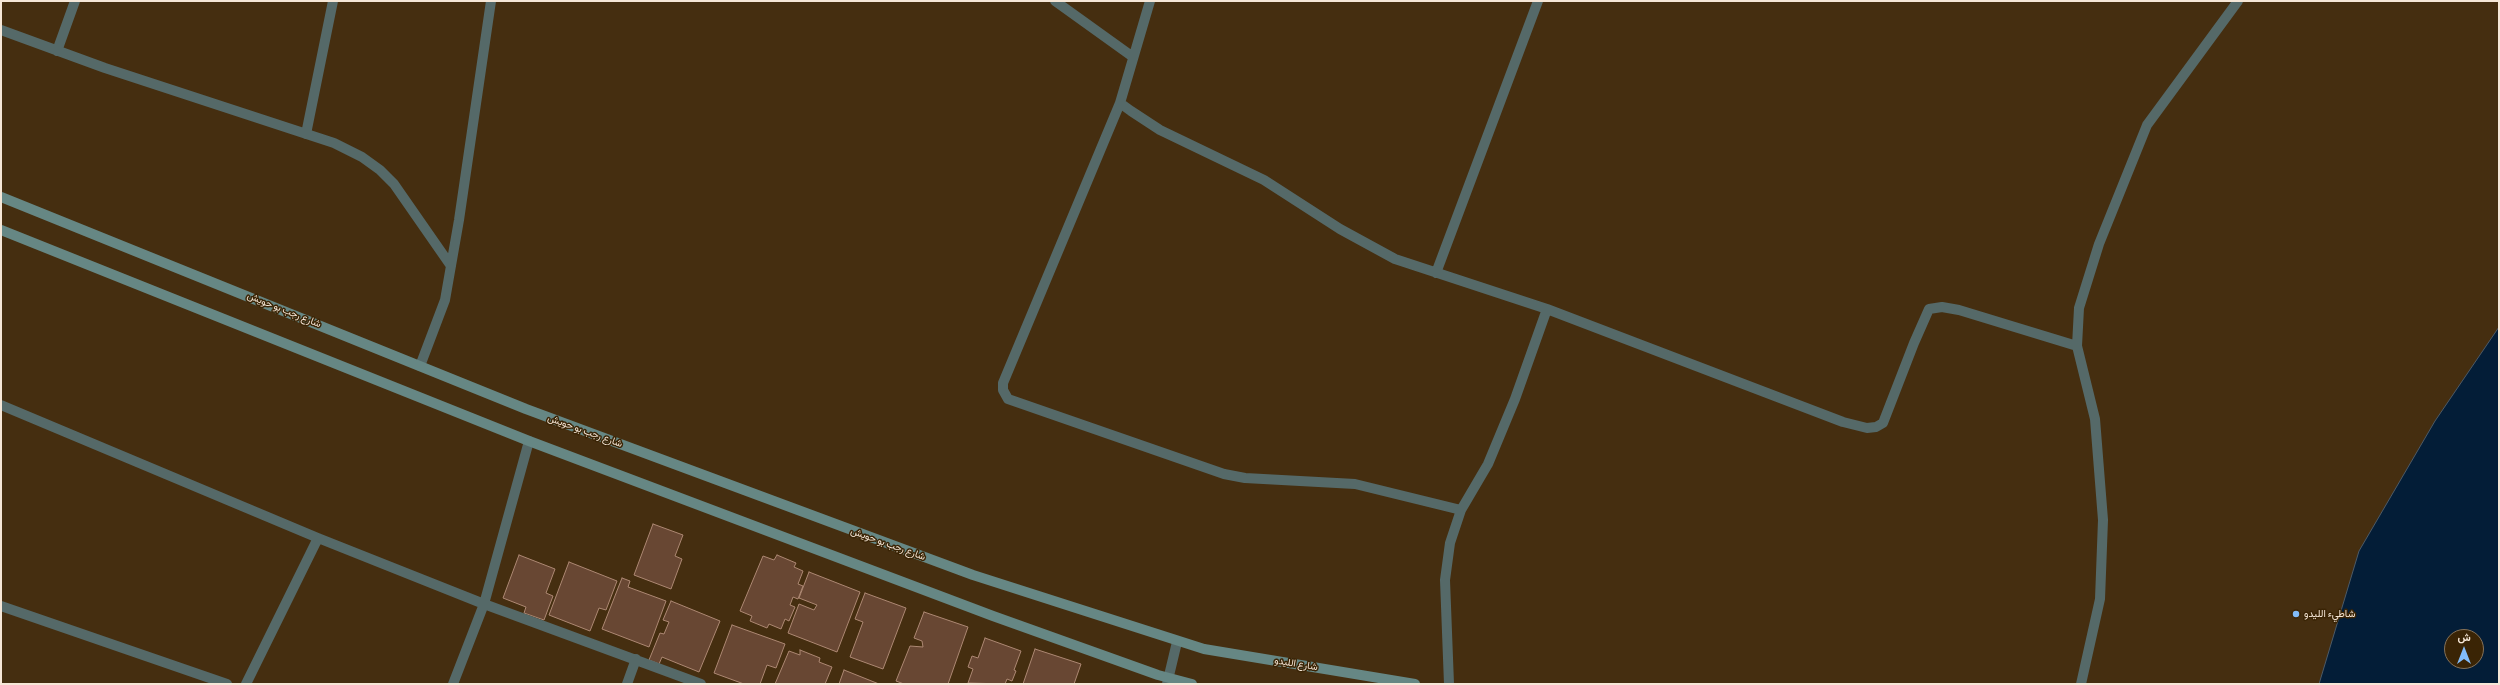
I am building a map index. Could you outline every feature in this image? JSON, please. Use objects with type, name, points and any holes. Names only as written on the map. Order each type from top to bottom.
[{"type":"main road","name":"شارع رجب بو حويش","points":[[1,197],[526,409],[973,575],[1177,642]]},
{"type":"main road","points":[[1,230],[529,441],[993,616],[1168,680],[1192,684]]},
{"type":"main road","name":"شارع الليدو","points":[[1177,642],[1204,649],[1415,684]]},
{"type":"street","points":[[57,50],[75,1]]},
{"type":"street","points":[[306,134],[333,1]]},
{"type":"street","points":[[420,366],[445,300],[491,1]]},
{"type":"street","points":[[1054,1],[1133,57]]},
{"type":"street","points":[[1150,1],[1120,103],[1003,383],[1002,390],[1008,399],[1224,474],[1245,478],[1337,481],[1461,510]]},
{"type":"street","points":[[1436,273],[1538,1]]},
{"type":"street","points":[[2082,684],[2100,599],[2103,520],[2095,419],[2077,346],[2079,308],[2099,244],[2148,125],[2238,1]]},
{"type":"street","points":[[1,30],[334,143],[362,157],[380,170],[394,184],[421,220],[451,266]]},
{"type":"street","points":[[1120,103],[1160,130],[1264,180],[1340,229],[1388,255],[1436,273],[1547,309],[1843,422],[1867,428],[1876,427],[1883,423],[1914,343],[1930,309],[1942,307],[1959,310],[2077,346]]},
{"type":"street","points":[[1449,684],[1445,580],[1450,543],[1461,510],[1488,464],[1515,399],[1547,309]]},
{"type":"street","points":[[1,404],[318,538],[484,604],[701,684]]},
{"type":"street","points":[[453,684],[484,604],[529,441]]},
{"type":"street","points":[[246,684],[318,538]]},
{"type":"street","points":[[1,606],[227,684]]},
{"type":"street","points":[[1168,680],[1177,642]]},
{"type":"street","points":[[627,684],[636,659]]},
{"type":"water","points":[[2499,327],[2499,684],[2319,684],[2359,551],[2435,421]]},
{"type":"building","points":[[653,524],[683,535],[675,556],[682,559],[671,589],[634,575]]},
{"type":"building","points":[[519,555],[555,569],[546,593],[553,596],[544,620],[524,613],[526,607],[503,598]]},
{"type":"building","points":[[777,555],[796,563],[794,567],[803,571],[798,584],[803,586],[798,599],[793,597],[790,605],[795,607],[789,621],[785,619],[781,629],[769,624],[767,628],[750,621],[752,616],[740,611],[763,556],[774,560]]},
{"type":"building","points":[[569,562],[617,581],[606,610],[599,608],[590,631],[549,615]]},
{"type":"building","points":[[809,572],[860,592],[837,652],[788,633],[799,604],[814,610],[817,605],[799,598]]},
{"type":"building","points":[[622,578],[630,581],[628,587],[666,601],[649,647],[602,629]]},
{"type":"building","points":[[865,593],[906,608],[883,669],[850,657],[863,622],[855,619]]},
{"type":"building","points":[[671,601],[720,621],[699,672],[662,657],[659,664],[649,660],[660,633],[664,634],[669,622],[663,620]]},
{"type":"building","points":[[924,612],[968,627],[948,684],[904,684],[896,681],[910,646],[923,647],[922,641],[914,638]]},
{"type":"building","points":[[732,625],[785,644],[776,668],[767,665],[760,684],[744,684],[714,673]]},
{"type":"building","points":[[985,638],[1021,651],[1014,670],[1016,671],[1012,681],[1007,679],[1005,684],[968,683],[973,669],[968,667],[972,656],[978,658]]},
{"type":"building","points":[[1035,649],[1081,664],[1074,684],[1023,684]]},
{"type":"building","points":[[800,650],[820,658],[819,662],[832,667],[825,684],[775,684],[789,651],[800,655]]},
{"type":"building","points":[[844,670],[879,684],[839,684]]},
{"type":"place","name":"شاطيء الليدو","points":[[2296,614]]}]
